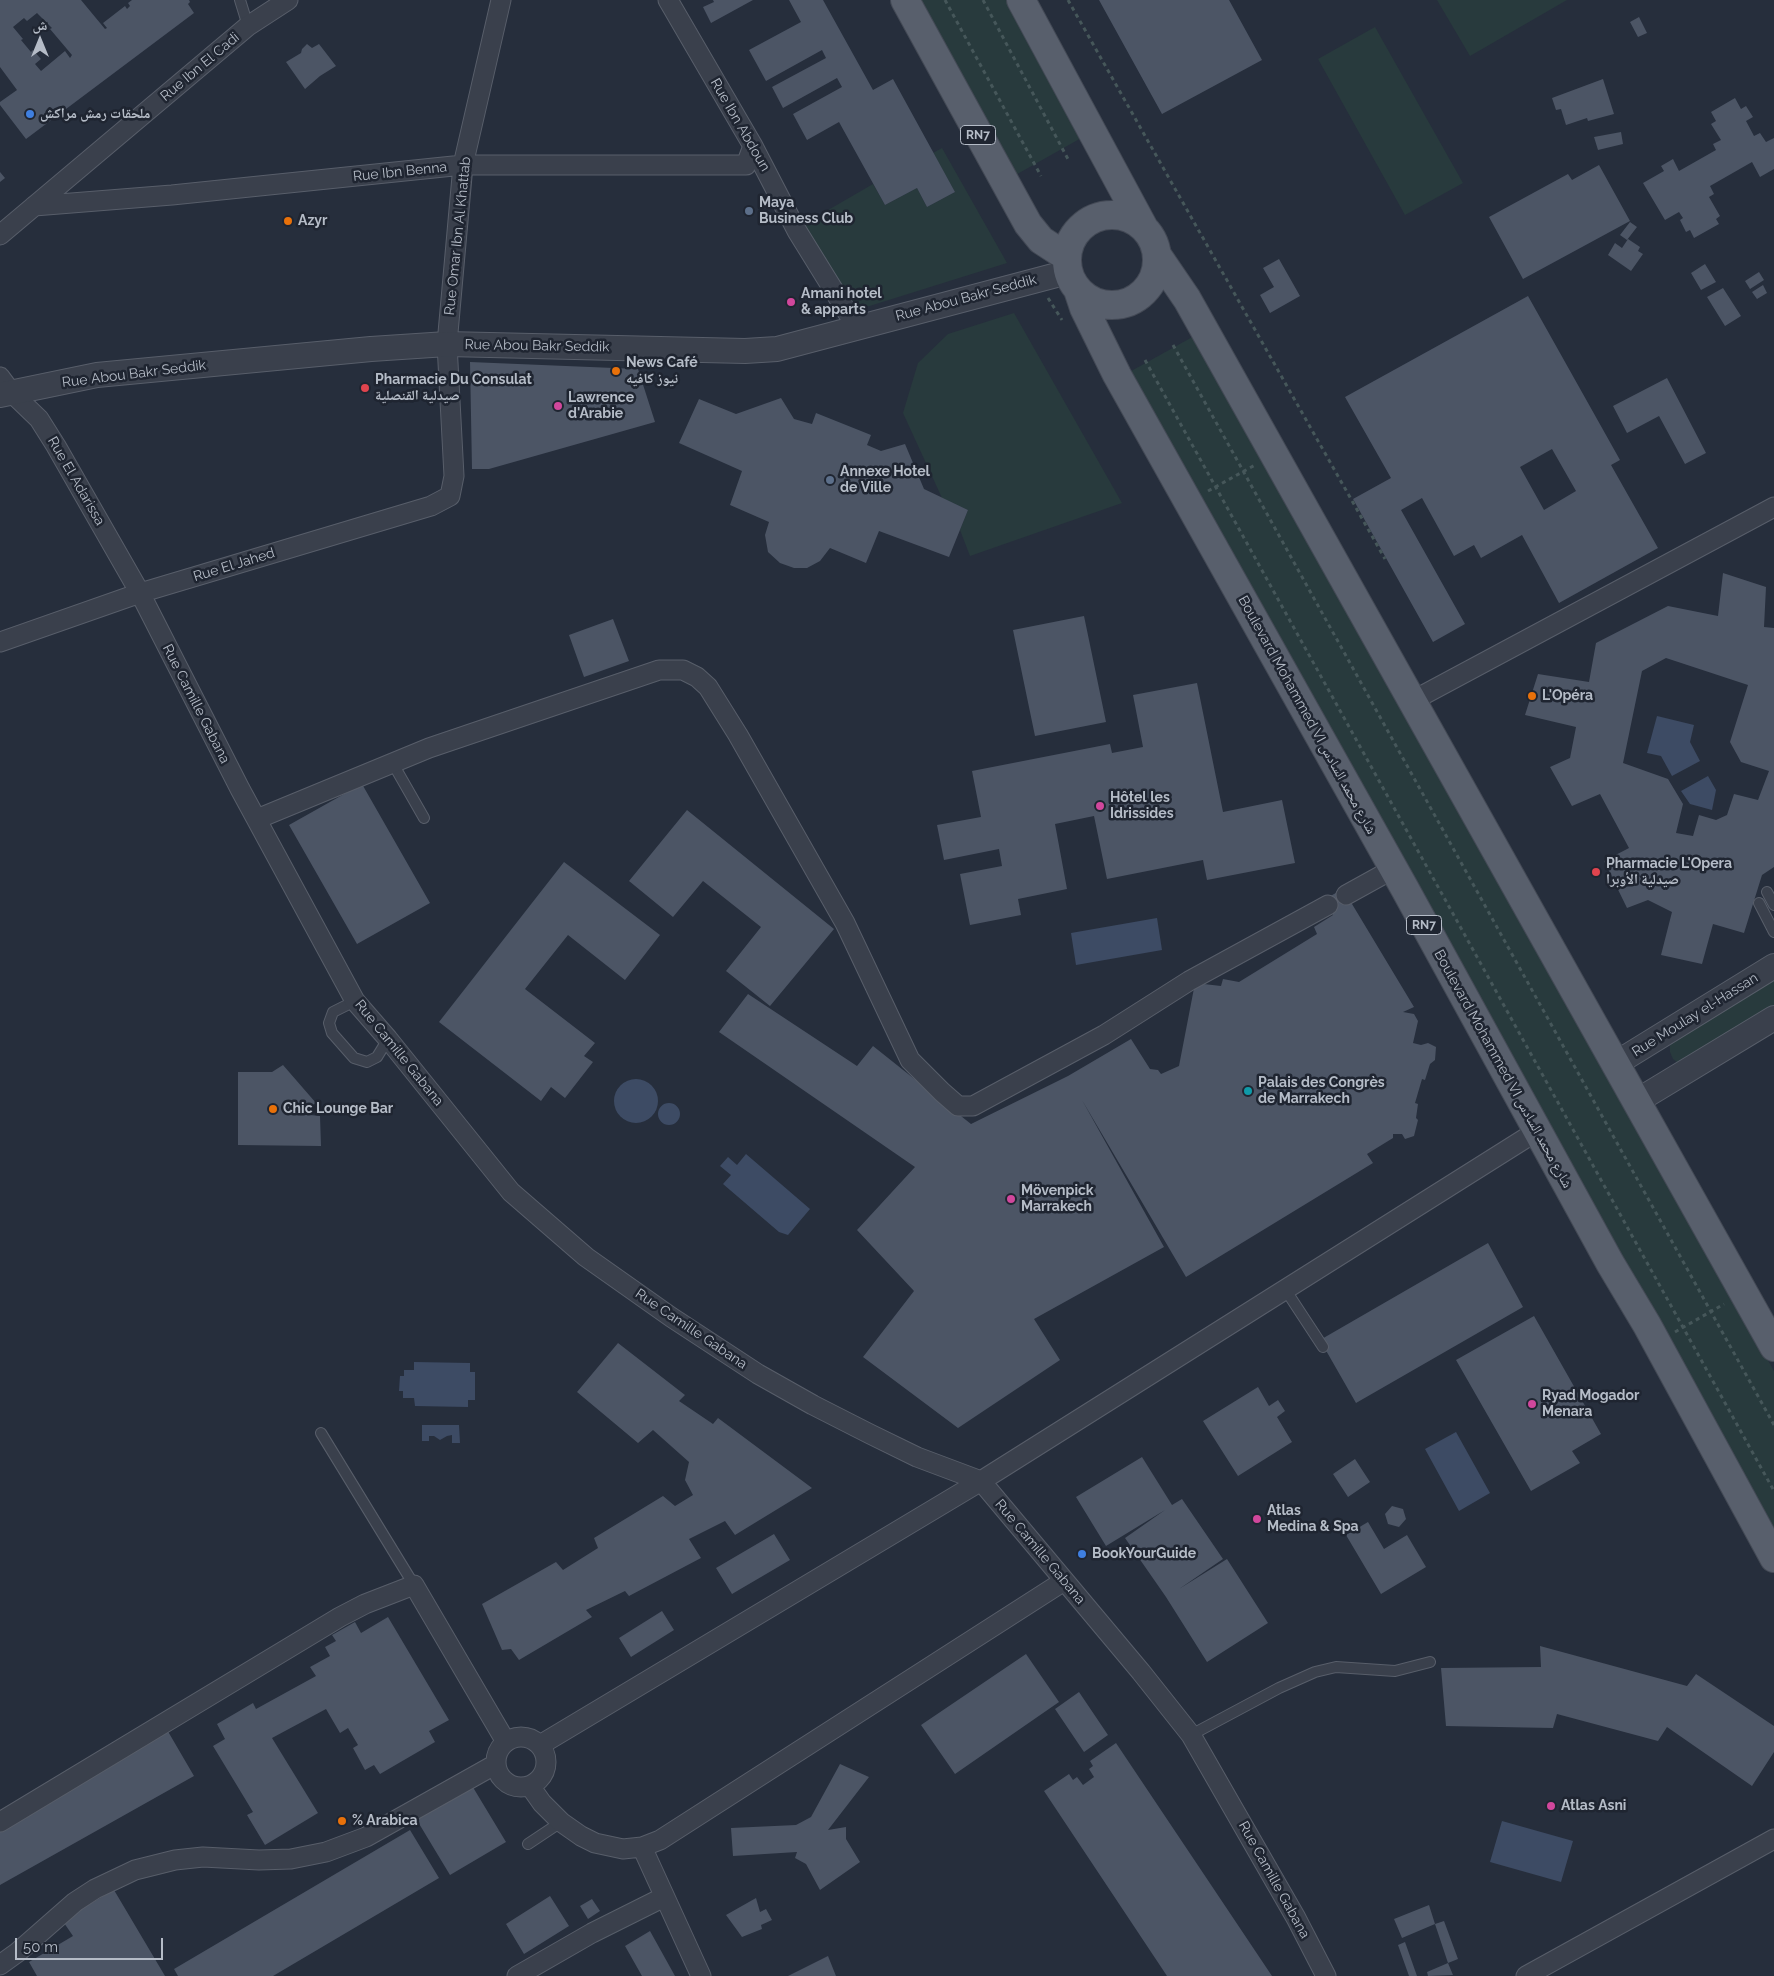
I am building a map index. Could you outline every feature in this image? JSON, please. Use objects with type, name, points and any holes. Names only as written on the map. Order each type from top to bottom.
[{"type":"main road","name":"RN7","points":[[905,0],[1028,224],[1071,273],[1090,300],[1106,305],[1114,305],[1130,301],[1144,292],[1153,279],[1157,255]]},
{"type":"main road","points":[[1021,0],[1144,228],[1154,243],[1157,255],[1187,299],[1774,1347]]},
{"type":"main road","points":[[1071,273],[1069,244],[1076,232],[1092,220],[1106,216],[1119,216],[1132,220],[1144,228]]},
{"type":"main road","name":"Boulevard Mohammed VI شارع محمد السادس","points":[[1071,273],[1084,308],[1117,375],[1393,869],[1610,1263],[1647,1325],[1774,1558]]},
{"type":"street","name":"Rue Ibn El Cadi","points":[[0,235],[248,26],[288,0]]},
{"type":"street","name":"Rue Omar Ibn Al Khattab","points":[[454,476],[447,344],[463,165],[501,0]]},
{"type":"street","name":"Rue Ibn Abdoun","points":[[668,0],[753,146],[797,231],[856,328]]},
{"type":"street","name":"Rue Ibn Benna","points":[[34,206],[172,195],[463,165],[746,165],[753,146]]},
{"type":"street","name":"Rue Abou Bakr Seddik","points":[[4,388],[97,376],[371,349],[447,344],[763,350],[791,346],[1071,273]]},
{"type":"street","name":"Rue El Adarissa","points":[[4,388],[39,419],[140,593]]},
{"type":"street","name":"Rue El Jahed","points":[[0,642],[140,593],[430,506],[450,496],[454,476]]},
{"type":"street","points":[[1412,701],[1774,507]]},
{"type":"street","name":"Rue Camille Gabana","points":[[140,593],[240,790],[355,1000],[388,1038],[511,1192],[586,1256],[671,1317],[758,1374],[813,1405],[917,1457],[980,1481],[1191,1735],[1296,1918],[1326,1976]]},
{"type":"street","points":[[257,819],[428,748],[658,670],[683,670],[697,677],[716,697],[845,922],[910,1060],[958,1106],[973,1106],[1104,1035],[1190,981],[1328,905]]},
{"type":"street","points":[[1346,895],[1393,869]]},
{"type":"street","name":"Rue Moulay el-Hassan","points":[[1615,1064],[1774,966]]},
{"type":"street","points":[[1636,1102],[1774,1018]]},
{"type":"street","points":[[540,1745],[980,1481],[1537,1131]]},
{"type":"street","points":[[530,1786],[542,1803],[561,1822],[581,1836],[595,1843],[623,1849],[642,1847],[660,1840],[1064,1581]]},
{"type":"street","points":[[0,1822],[340,1617],[365,1604],[414,1585],[506,1742]]},
{"type":"street","points":[[528,1737],[540,1745],[547,1760],[543,1776],[530,1786],[523,1788],[510,1785],[500,1777],[496,1764],[498,1752],[506,1742],[512,1738],[528,1737]]},
{"type":"street","points":[[0,1966],[75,1902],[95,1889],[135,1870],[175,1860],[203,1857],[259,1860],[291,1859],[326,1852],[366,1837],[496,1764]]},
{"type":"street","points":[[1526,1976],[1774,1839]]},
{"type":"street","points":[[642,1847],[701,1976]]},
{"type":"street","points":[[517,1976],[592,1933],[664,1897]]},
{"type":"lane","points":[[240,0],[248,26]]},
{"type":"lane","points":[[392,762],[424,818]]},
{"type":"lane","points":[[1767,892],[1774,905]]},
{"type":"lane","points":[[1759,903],[1774,932]]},
{"type":"lane","points":[[355,1000],[333,1012],[329,1024],[332,1033],[354,1058],[367,1062],[377,1057],[388,1038]]},
{"type":"lane","points":[[1285,1289],[1323,1347]]},
{"type":"lane","points":[[321,1433],[414,1585]]},
{"type":"lane","points":[[1191,1735],[1280,1688],[1315,1672],[1336,1667],[1395,1671],[1430,1662]]},
{"type":"lane","points":[[528,1844],[561,1822]]},
{"type":"path","points":[[945,0],[1041,176]]},
{"type":"path","points":[[982,0],[1069,161]]},
{"type":"path","points":[[1068,0],[1385,559]]},
{"type":"path","points":[[1174,345],[1774,1426]]},
{"type":"path","points":[[1145,360],[1774,1491]]},
{"type":"path","points":[[1188,502],[1273,454]]},
{"type":"path","points":[[1670,1334],[1726,1303]]},
{"type":"shaded area","points":[[916,0],[1009,0],[1083,137],[1012,177]]},
{"type":"shaded area","points":[[1437,0],[1567,0],[1470,56]]},
{"type":"shaded area","points":[[1375,27],[1463,183],[1405,215],[1318,59]]},
{"type":"shaded area","points":[[942,148],[1007,263],[860,309],[849,304],[804,224],[873,184],[885,205],[917,188],[927,207],[955,192],[933,153]]},
{"type":"shaded area","points":[[1014,313],[1122,503],[970,556],[960,530],[968,510],[942,498],[903,413],[918,363],[948,334]]},
{"type":"shaded area","points":[[1196,335],[1774,1371],[1774,1538],[1124,375]]},
{"type":"shaded area","points":[[1774,976],[1774,1009],[1679,1064],[1673,1059],[1670,1045],[1675,1037]]},
{"type":"water","points":[[1657,716],[1694,725],[1690,742],[1700,761],[1672,776],[1661,756],[1647,753]]},
{"type":"water","points":[[1708,776],[1716,790],[1712,810],[1690,804],[1681,791]]},
{"type":"water","points":[[1157,918],[1162,950],[1076,965],[1071,933]]},
{"type":"water","points":[[636,1079],[648,1083],[654,1089],[658,1101],[654,1113],[648,1119],[636,1123],[624,1119],[618,1113],[614,1101],[618,1089],[624,1083]]},
{"type":"water","points":[[669,1103],[677,1106],[680,1114],[677,1122],[669,1125],[661,1122],[658,1114],[661,1106]]},
{"type":"water","points":[[746,1154],[810,1209],[788,1235],[779,1232],[723,1184],[731,1175],[720,1166],[728,1157],[737,1165]]},
{"type":"water","points":[[414,1362],[470,1363],[470,1372],[475,1372],[475,1400],[468,1400],[468,1407],[415,1406],[414,1398],[403,1398],[403,1391],[399,1391],[400,1376],[404,1376],[404,1370],[414,1370]]},
{"type":"water","points":[[422,1425],[459,1425],[460,1443],[452,1443],[452,1435],[440,1440],[434,1436],[429,1436],[429,1441],[422,1441]]},
{"type":"water","points":[[1456,1432],[1490,1493],[1459,1511],[1425,1449]]},
{"type":"water","points":[[1502,1821],[1573,1841],[1561,1882],[1490,1862]]},
{"type":"building","points":[[0,0],[81,0],[105,29],[107,28],[103,23],[125,6],[127,9],[130,6],[128,3],[132,0],[189,0],[188,4],[194,13],[26,139],[0,105],[0,102],[17,90],[0,67]],"holes":[[[37,13],[52,28],[50,29],[72,55],[70,58],[65,51],[41,71],[35,64],[41,59],[33,50],[31,52],[13,27],[24,18],[27,21]]]},
{"type":"building","points":[[713,0],[753,0],[711,23],[703,7],[714,2]]},
{"type":"building","points":[[789,0],[823,0],[873,90],[893,79],[955,192],[927,207],[917,188],[885,205],[839,122],[807,140],[793,114],[842,87],[837,78],[783,108],[772,87],[826,58],[822,50],[766,81],[749,50],[801,22]]},
{"type":"building","points":[[1099,0],[1229,0],[1262,60],[1162,114]]},
{"type":"building","points":[[1639,17],[1647,33],[1638,37],[1630,22]]},
{"type":"building","points":[[307,44],[312,48],[319,44],[336,66],[320,76],[305,89],[286,62],[301,53]]},
{"type":"building","points":[[1603,79],[1614,114],[1588,121],[1587,118],[1566,125],[1561,109],[1556,110],[1552,98]]},
{"type":"building","points":[[1735,98],[1741,109],[1746,106],[1753,117],[1746,121],[1754,136],[1760,133],[1766,142],[1774,138],[1774,169],[1760,177],[1752,162],[1710,186],[1714,194],[1709,197],[1720,216],[1716,219],[1719,224],[1694,238],[1690,230],[1686,232],[1680,220],[1683,218],[1679,212],[1665,220],[1643,183],[1664,171],[1661,166],[1673,159],[1679,171],[1716,150],[1713,144],[1721,140],[1711,124],[1716,121],[1711,112]]},
{"type":"building","points":[[1621,132],[1623,144],[1598,150],[1594,137]]},
{"type":"building","points":[[1599,165],[1630,221],[1523,279],[1489,217],[1568,174],[1572,180]]},
{"type":"building","points":[[0,172],[5,178],[0,182]]},
{"type":"building","points":[[1630,222],[1637,227],[1627,240],[1620,235]]},
{"type":"building","points":[[1628,239],[1640,247],[1638,251],[1643,254],[1631,271],[1608,255],[1615,243],[1622,248]]},
{"type":"building","points":[[1279,259],[1300,296],[1270,313],[1260,295],[1274,287],[1263,268]]},
{"type":"building","points":[[1705,264],[1716,282],[1701,290],[1691,273]]},
{"type":"building","points":[[1759,272],[1764,280],[1750,289],[1745,281]]},
{"type":"building","points":[[1763,285],[1767,293],[1757,299],[1752,292]]},
{"type":"building","points":[[1723,288],[1741,316],[1725,326],[1707,297]]},
{"type":"building","points":[[1528,296],[1620,460],[1611,465],[1658,548],[1559,603],[1522,535],[1481,558],[1474,545],[1454,556],[1422,498],[1401,510],[1465,624],[1433,642],[1353,499],[1391,478],[1345,397]],"holes":[[[1552,449],[1576,491],[1544,510],[1520,467]]]},
{"type":"building","points":[[470,362],[638,369],[655,422],[489,469],[472,469]]},
{"type":"building","points":[[1667,378],[1706,453],[1685,464],[1659,416],[1627,433],[1613,406]]},
{"type":"building","name":"Annexe Hotel de Ville","points":[[781,398],[794,419],[812,424],[816,413],[871,435],[867,445],[881,451],[905,444],[924,489],[968,510],[949,557],[879,531],[866,563],[830,548],[820,561],[807,568],[794,568],[780,563],[768,552],[765,535],[769,522],[730,505],[742,471],[679,443],[699,399],[736,414]]},
{"type":"building","points":[[1723,573],[1766,587],[1764,627],[1774,628],[1774,867],[1762,875],[1744,933],[1713,924],[1702,964],[1661,955],[1672,912],[1648,900],[1627,908],[1604,861],[1629,848],[1600,794],[1572,806],[1550,767],[1570,758],[1576,727],[1525,715],[1538,674],[1589,682],[1596,643],[1668,606],[1718,616]],"holes":[[[1666,658],[1748,685],[1730,742],[1741,762],[1769,771],[1758,800],[1734,794],[1727,815],[1716,820],[1699,815],[1693,836],[1676,833],[1683,804],[1668,779],[1623,763],[1642,671]]]},
{"type":"building","points":[[1084,616],[1106,722],[1035,736],[1013,630]]},
{"type":"building","points":[[613,619],[629,661],[584,677],[569,635]]},
{"type":"building","name":"Hôtel les Idrissides","points":[[1197,683],[1223,812],[1282,800],[1295,863],[1207,880],[1203,860],[1107,879],[1094,816],[1055,824],[1067,889],[1018,899],[1021,915],[970,925],[960,874],[1002,866],[999,849],[944,860],[937,825],[981,817],[972,771],[1110,744],[1112,753],[1143,747],[1133,695]]},
{"type":"building","points":[[362,784],[430,903],[357,944],[289,825]]},
{"type":"building","points":[[687,810],[834,929],[770,1006],[726,971],[761,927],[703,881],[673,917],[629,881]]},
{"type":"building","points":[[564,862],[660,935],[625,980],[568,935],[525,989],[595,1043],[584,1056],[593,1062],[565,1098],[551,1087],[541,1101],[439,1022]]},
{"type":"building","points":[[1343,889],[1414,1007],[1403,1012],[1414,1014],[1418,1021],[1413,1043],[1421,1045],[1428,1043],[1436,1047],[1435,1060],[1430,1064],[1425,1080],[1422,1079],[1415,1103],[1418,1104],[1416,1118],[1418,1120],[1414,1136],[1405,1139],[1402,1134],[1393,1134],[1393,1138],[1367,1154],[1373,1163],[1186,1277],[1082,1100],[1164,1247],[1034,1319],[1060,1360],[958,1428],[863,1357],[914,1291],[857,1230],[915,1167],[719,1032],[748,994],[857,1066],[873,1046],[971,1124],[1068,1076],[1131,1039],[1150,1069],[1158,1070],[1161,1074],[1179,1066],[1195,983],[1221,986],[1223,979],[1239,982],[1317,934],[1314,927],[1333,915],[1325,899]]},
{"type":"building","name":"Chic Lounge Bar","points":[[283,1065],[316,1103],[300,1114],[320,1116],[321,1146],[238,1145],[238,1072],[272,1072]]},
{"type":"building","points":[[1488,1243],[1523,1307],[1356,1403],[1320,1340]]},
{"type":"building","name":"Ryad Mogador Menara","points":[[1534,1316],[1601,1434],[1572,1451],[1580,1463],[1531,1491],[1456,1360]]},
{"type":"building","points":[[618,1343],[685,1395],[679,1401],[713,1424],[718,1418],[812,1488],[735,1535],[725,1521],[689,1539],[701,1558],[629,1596],[625,1591],[586,1610],[592,1617],[519,1660],[511,1649],[502,1650],[482,1604],[556,1562],[563,1570],[598,1548],[594,1538],[663,1496],[675,1506],[693,1495],[685,1480],[689,1462],[653,1430],[638,1443],[577,1392]]},
{"type":"building","points":[[1258,1387],[1269,1406],[1278,1400],[1285,1411],[1277,1417],[1292,1442],[1238,1476],[1203,1421]]},
{"type":"building","points":[[1142,1457],[1172,1505],[1182,1499],[1223,1559],[1179,1589],[1227,1559],[1268,1623],[1207,1662],[1166,1597],[1125,1538],[1165,1510],[1106,1546],[1076,1497]]},
{"type":"building","points":[[1355,1459],[1370,1482],[1348,1497],[1333,1474]]},
{"type":"building","points":[[1392,1506],[1403,1509],[1406,1519],[1399,1527],[1388,1524],[1385,1514]]},
{"type":"building","points":[[1368,1522],[1384,1549],[1407,1535],[1426,1567],[1381,1594],[1346,1535]]},
{"type":"building","points":[[774,1534],[790,1560],[732,1594],[716,1568]]},
{"type":"building","points":[[662,1611],[674,1630],[631,1657],[619,1638]]},
{"type":"building","points":[[388,1617],[449,1720],[429,1731],[435,1742],[380,1774],[374,1765],[365,1770],[353,1748],[358,1745],[348,1728],[340,1733],[326,1709],[272,1738],[318,1813],[265,1845],[247,1815],[253,1812],[213,1746],[225,1739],[217,1724],[253,1703],[256,1709],[316,1676],[310,1667],[330,1656],[325,1647],[336,1641],[332,1635],[355,1622],[361,1633]]},
{"type":"building","points":[[1540,1646],[1687,1686],[1696,1674],[1774,1726],[1774,1752],[1752,1786],[1667,1727],[1658,1741],[1557,1714],[1553,1728],[1446,1726],[1441,1668],[1541,1667]]},
{"type":"building","points":[[1026,1654],[1059,1702],[955,1774],[921,1725]]},
{"type":"building","points":[[1079,1692],[1108,1735],[1084,1752],[1055,1709]]},
{"type":"building","points":[[166,1728],[194,1776],[0,1885],[0,1826]]},
{"type":"building","points":[[1116,1743],[1272,1976],[1167,1976],[1044,1791],[1069,1774],[1073,1780],[1077,1777],[1083,1785],[1094,1777],[1089,1769],[1093,1766],[1090,1761]]},
{"type":"building","points":[[840,1764],[869,1777],[828,1830],[846,1827],[846,1839],[860,1862],[820,1890],[806,1864],[795,1858],[797,1852],[733,1856],[731,1828],[796,1825],[811,1817]]},
{"type":"building","points":[[471,1784],[506,1842],[450,1875],[415,1817]]},
{"type":"building","points":[[410,1830],[439,1878],[273,1976],[178,1976],[174,1969]]},
{"type":"building","points":[[114,1890],[165,1976],[37,1976],[29,1962],[73,1936],[62,1920]]},
{"type":"building","points":[[550,1896],[569,1926],[524,1954],[506,1924]]},
{"type":"building","points":[[756,1898],[760,1912],[766,1909],[772,1920],[761,1925],[762,1929],[742,1937],[726,1915]]},
{"type":"building","points":[[592,1899],[600,1911],[588,1919],[580,1906]]},
{"type":"building","points":[[1429,1905],[1435,1924],[1402,1938],[1394,1919]]},
{"type":"building","points":[[1444,1921],[1458,1959],[1448,1963],[1435,1924]]},
{"type":"building","points":[[650,1931],[675,1976],[642,1976],[625,1946]]},
{"type":"building","points":[[1405,1942],[1417,1976],[1409,1976],[1398,1945]]},
{"type":"building","points":[[828,1956],[836,1976],[788,1976]]},
{"type":"building","points":[[1448,1963],[1453,1975],[1428,1976],[1427,1972]]},
{"type":"place","name":"ملحقات رمش مراكش","points":[[30,114]]},
{"type":"place","name":"Maya Business Club","points":[[749,211]]},
{"type":"place","name":"Azyr","points":[[288,221]]},
{"type":"place","name":"Amani hotel & apparts","points":[[791,302]]},
{"type":"place","name":"News Café نيوز كافيه","points":[[616,371]]},
{"type":"place","name":"Pharmacie Du Consulat صيدلية القنصلية","points":[[365,388]]},
{"type":"place","name":"Lawrence d'Arabie","points":[[558,406]]},
{"type":"place","name":"Annexe Hotel de Ville","points":[[830,480]]},
{"type":"place","name":"L'Opéra","points":[[1532,696]]},
{"type":"place","name":"Hôtel les Idrissides","points":[[1100,806]]},
{"type":"place","name":"Pharmacie L'Opera صيدلية الأوبرا","points":[[1596,872]]},
{"type":"place","name":"Palais des Congrès de Marrakech","points":[[1248,1091]]},
{"type":"place","name":"Chic Lounge Bar","points":[[273,1109]]},
{"type":"place","name":"Mövenpick Marrakech","points":[[1011,1199]]},
{"type":"place","name":"Ryad Mogador Menara","points":[[1532,1404]]},
{"type":"place","name":"Atlas Medina & Spa","points":[[1257,1519]]},
{"type":"place","name":"BookYourGuide","points":[[1082,1554]]},
{"type":"place","name":"Atlas Asni","points":[[1551,1806]]},
{"type":"place","name":"% Arabica","points":[[342,1821]]}]
